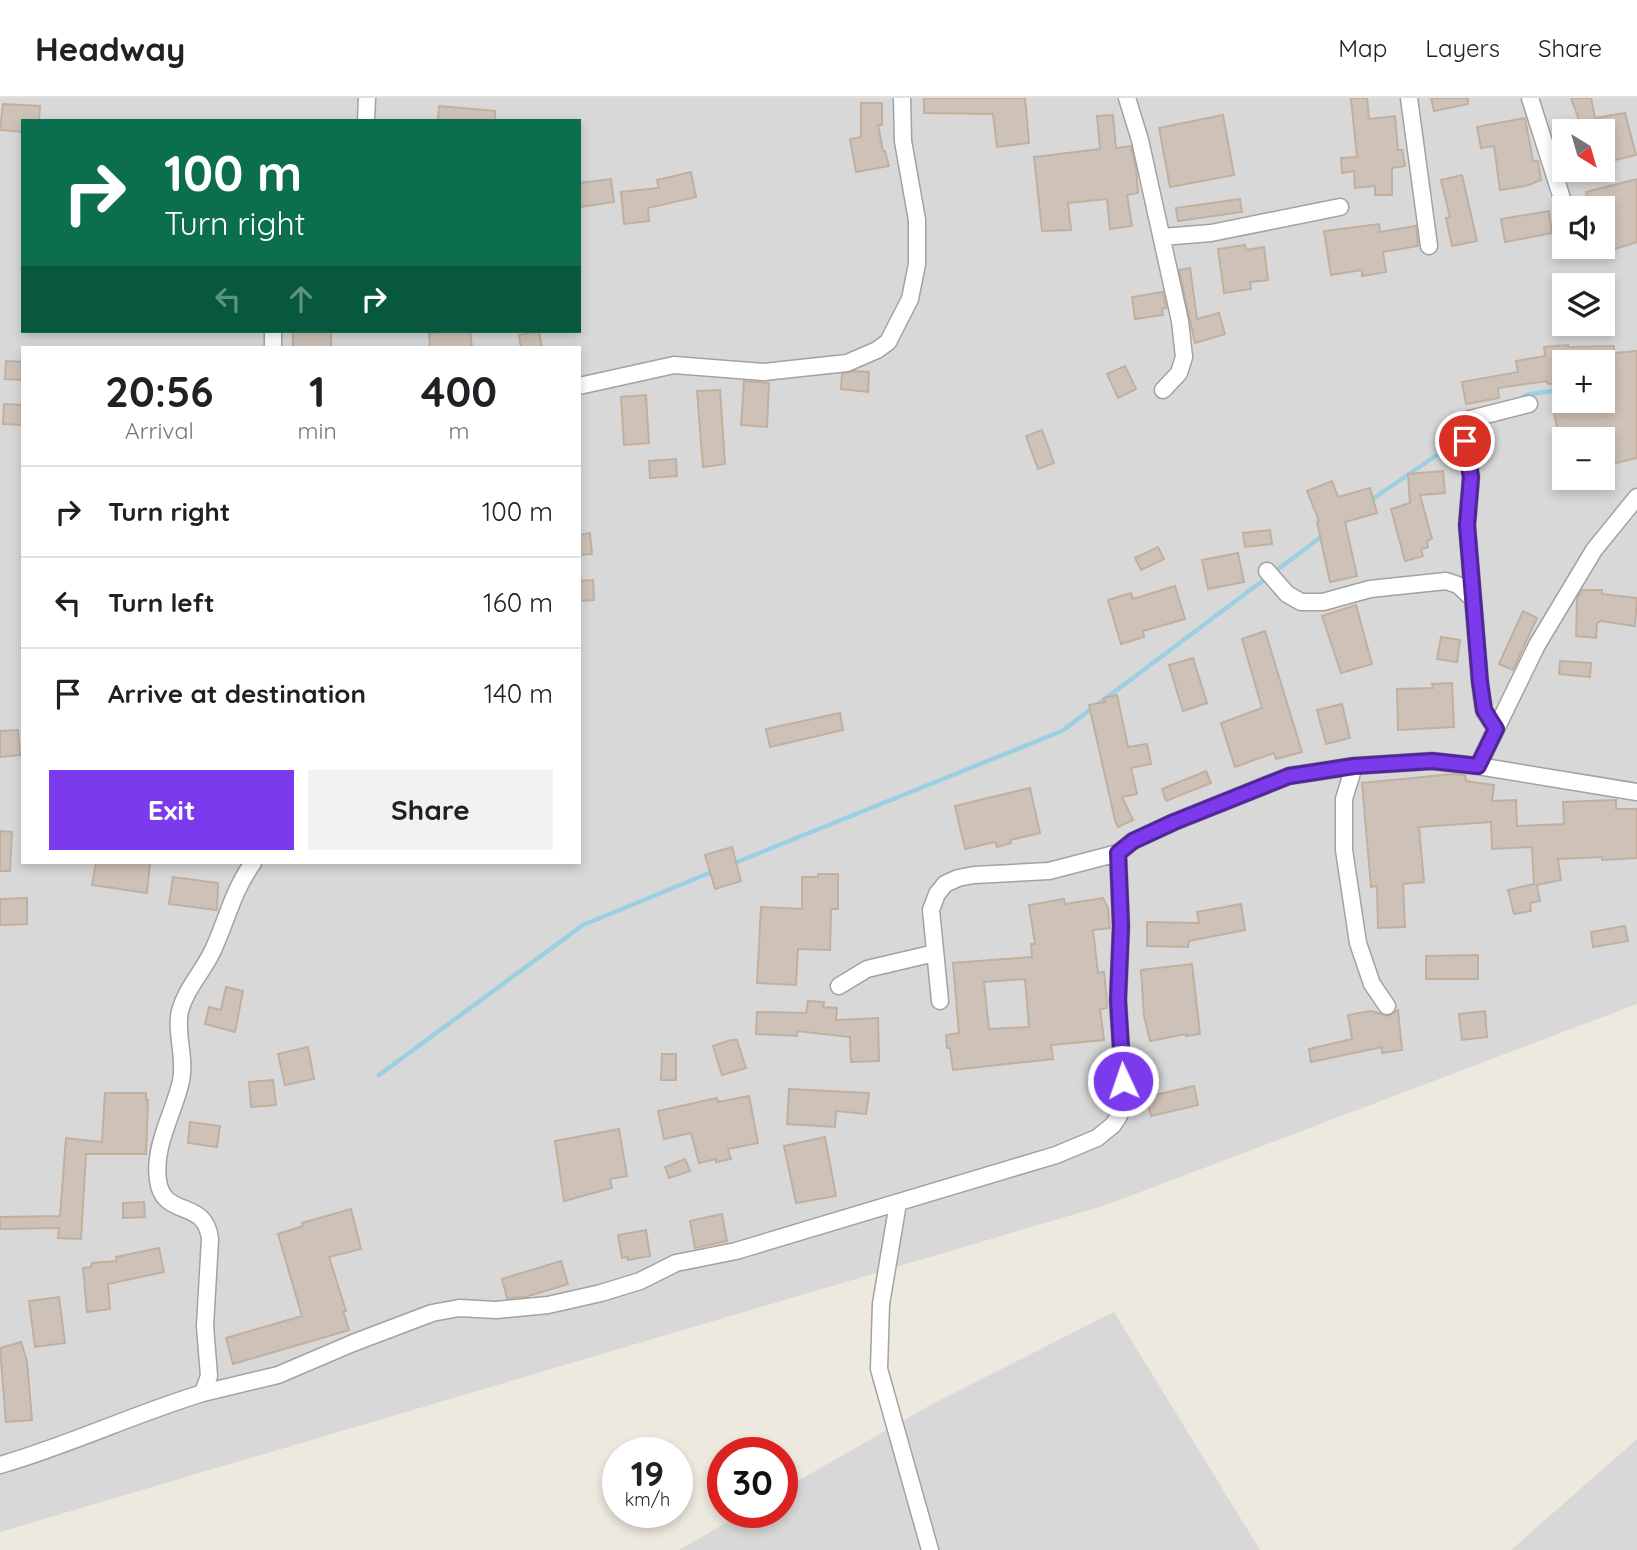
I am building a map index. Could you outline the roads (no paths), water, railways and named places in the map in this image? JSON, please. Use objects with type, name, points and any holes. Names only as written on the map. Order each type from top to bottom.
[{"type":"street","points":[[366,119],[367,98]]},
{"type":"street","points":[[581,386],[674,365],[764,372],[847,363],[877,351],[888,342],[910,299],[917,264],[917,220],[903,141],[902,98]]},
{"type":"street","points":[[1127,98],[1140,140],[1180,321],[1184,357],[1179,373],[1163,390]]},
{"type":"street","points":[[1409,98],[1429,246]]},
{"type":"street","points":[[1530,98],[1561,196]]},
{"type":"street","points":[[1162,237],[1211,233],[1340,207]]},
{"type":"street","points":[[1496,729],[1484,710],[1467,525],[1471,477],[1465,441],[1471,419],[1529,404]]},
{"type":"street","points":[[1478,766],[1537,645],[1594,550],[1637,497]]},
{"type":"street","points":[[1267,571],[1287,594],[1301,602],[1322,602],[1370,589],[1446,581],[1458,585],[1474,599]]},
{"type":"street","points":[[940,1001],[931,910],[937,894],[946,884],[974,875],[1049,871],[1118,853],[1133,841],[1174,822],[1289,776],[1354,766],[1432,761],[1637,792]]},
{"type":"street","points":[[1354,766],[1344,799],[1344,849],[1358,943],[1372,984],[1387,1006]]},
{"type":"street","points":[[0,1465],[48,1450],[155,1408],[278,1375],[354,1342],[432,1314],[459,1308],[496,1310],[548,1305],[601,1293],[640,1281],[677,1264],[736,1251],[898,1203],[1056,1155],[1097,1138],[1113,1125],[1119,1116],[1123,1081],[1118,1000],[1121,926],[1118,853]]},
{"type":"street","points":[[203,1393],[209,1376],[205,1326],[210,1239],[208,1225],[202,1218],[172,1205],[164,1197],[158,1181],[159,1155],[181,1080],[183,1055],[179,1014],[186,992],[213,951],[232,898],[252,864]]},
{"type":"street","points":[[839,986],[867,969],[935,953]]},
{"type":"street","points":[[898,1203],[881,1304],[878,1369],[906,1458],[930,1550]]},
{"type":"street","points":[[209,1376],[224,1388]]},
{"type":"waterway","points":[[1519,400],[1526,395],[1552,391]]},
{"type":"waterway","points":[[1368,502],[1462,438]]},
{"type":"waterway","points":[[732,864],[1062,731],[1325,534]]},
{"type":"waterway","points":[[379,1075],[583,925],[714,871]]}]
